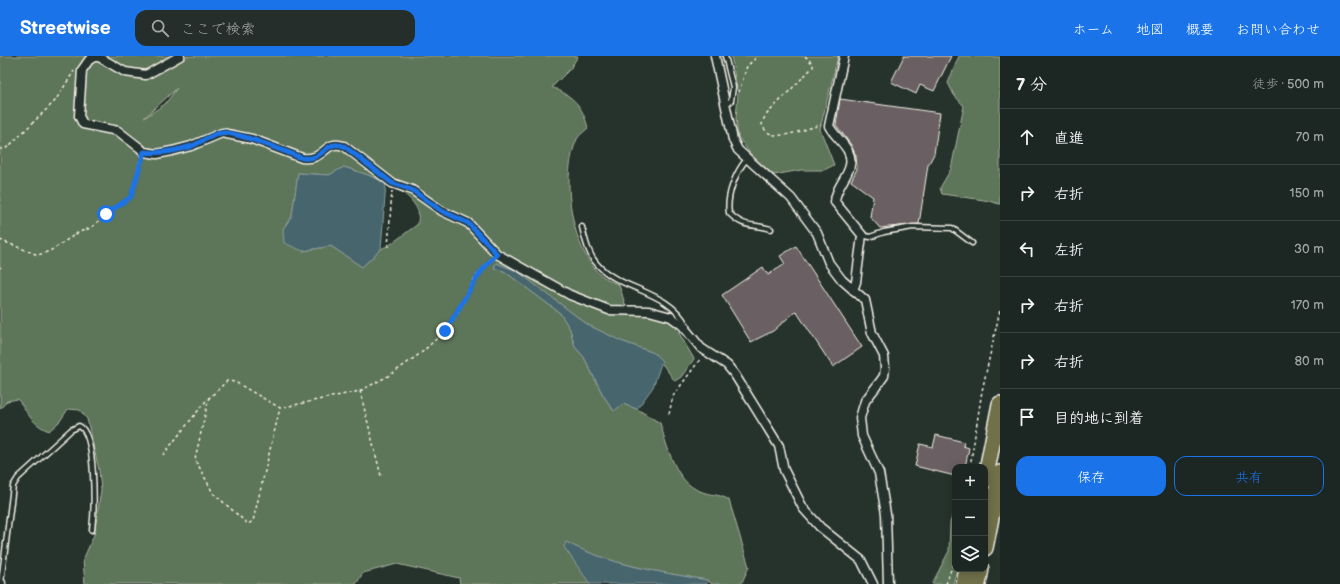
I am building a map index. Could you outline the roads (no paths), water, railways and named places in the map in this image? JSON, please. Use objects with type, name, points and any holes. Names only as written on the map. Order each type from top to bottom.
[{"type":"highway","points":[[988,465],[1000,404]]},
{"type":"highway","points":[[987,536],[1000,473]]},
{"type":"highway","points":[[964,584],[966,572]]},
{"type":"highway","points":[[978,584],[980,572]]},
{"type":"street","points":[[180,56],[146,75],[125,72],[99,57],[94,57],[82,70],[79,116],[84,124],[118,130],[144,152],[156,154],[191,146],[222,133],[252,139],[302,158],[310,159],[318,157],[329,146],[337,144],[344,146],[392,183],[412,190],[442,211],[468,223],[497,254],[582,300],[609,310],[649,311],[671,317],[686,330],[701,348],[727,365],[753,403],[779,446],[784,470],[803,508],[820,526],[861,560],[874,584]]},
{"type":"street","points":[[715,56],[727,103],[734,140],[738,150],[791,198],[817,233],[829,263],[853,290],[865,300],[872,333],[884,356],[884,376],[865,401],[860,418],[862,436],[878,473],[886,514],[888,584]]},
{"type":"street","points":[[844,56],[829,125],[848,152],[851,162],[847,174],[835,195],[835,202],[862,235],[856,282],[853,290]]},
{"type":"lane","points":[[725,56],[733,87],[731,101],[727,103]]},
{"type":"lane","points":[[747,159],[739,168],[729,202],[729,213],[741,224],[760,225],[771,229]]},
{"type":"lane","points":[[582,227],[589,251],[596,264],[606,272],[643,292],[660,298],[682,318],[687,326],[686,330]]},
{"type":"lane","points":[[862,235],[870,237],[884,232],[913,227],[952,228],[972,243]]},
{"type":"lane","points":[[0,583],[13,486],[18,478],[71,430],[79,426],[84,431],[93,463],[94,512],[92,530]]},
{"type":"water","points":[[344,167],[386,183],[381,249],[362,267],[331,246],[303,251],[284,243],[283,229],[292,216],[298,173],[329,175]]},
{"type":"water","points":[[496,263],[517,271],[588,325],[621,341],[654,353],[662,361],[653,387],[637,409],[623,404],[614,411],[603,395],[584,357],[575,347],[570,329],[560,313],[504,271],[494,269]]},
{"type":"water","points":[[566,542],[600,557],[653,571],[707,580],[707,584],[590,584],[564,547]]}]
